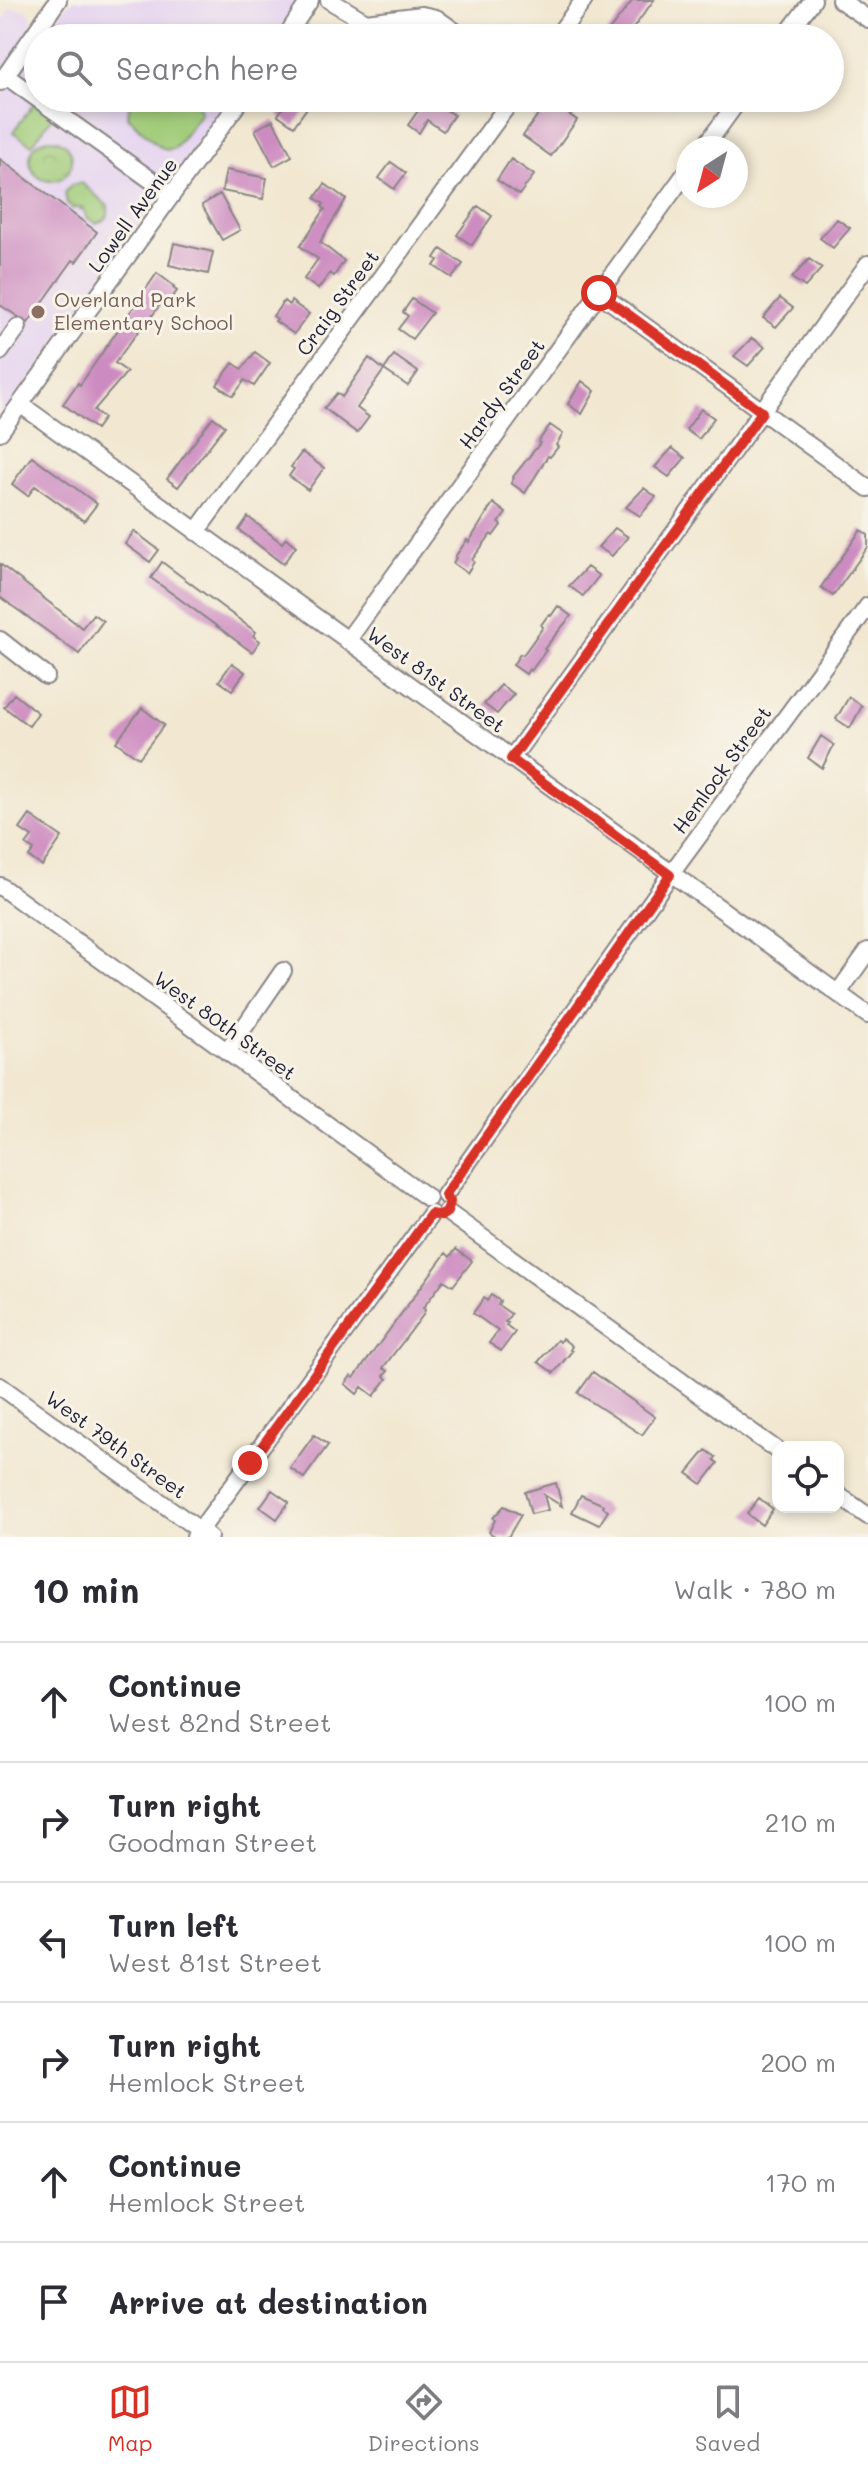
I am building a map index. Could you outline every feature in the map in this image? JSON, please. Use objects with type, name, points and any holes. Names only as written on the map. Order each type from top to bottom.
[{"type":"street","points":[[42,24],[58,0]]},
{"type":"street","points":[[294,24],[310,0]]},
{"type":"street","points":[[329,0],[366,22],[422,15],[436,18],[444,24]]},
{"type":"street","points":[[566,24],[584,0]]},
{"type":"street","points":[[795,24],[813,0]]},
{"type":"street","points":[[840,0],[868,19]]},
{"type":"street","points":[[24,49],[3,80],[24,94]]},
{"type":"street","points":[[50,112],[172,195]]},
{"type":"street","name":"Lowell Avenue","points":[[0,432],[232,112]]},
{"type":"street","name":"Craig Street","points":[[196,532],[503,112]]},
{"type":"street","points":[[713,136],[730,112]]},
{"type":"street","name":"Hardy Street","points":[[347,641],[676,187]]},
{"type":"street","points":[[511,759],[868,264]]},
{"type":"street","points":[[599,293],[868,488]]},
{"type":"street","points":[[0,352],[18,327]]},
{"type":"street","name":"West 81st Street","points":[[20,404],[868,1015]]},
{"type":"street","name":"Hemlock Street","points":[[202,1535],[670,875],[868,606]]},
{"type":"street","points":[[0,640],[46,676]]},
{"type":"street","name":"West 80th Street","points":[[0,886],[772,1447]]},
{"type":"street","points":[[838,993],[868,951]]},
{"type":"street","points":[[227,1052],[283,971]]},
{"type":"street","name":"West 79th Street","points":[[0,1386],[202,1535]]},
{"type":"street","points":[[844,1499],[868,1516]]},
{"type":"shaded area","points":[[73,0],[299,0],[282,24],[53,24]]},
{"type":"shaded area","points":[[10,8],[26,10],[33,24],[24,24],[24,39],[0,75],[0,18],[7,17]]},
{"type":"shaded area","name":"Overland Park Elementary School","points":[[24,65],[24,112],[219,112],[0,421],[0,98]]},
{"type":"green space","points":[[28,112],[56,112],[32,145],[13,132]]},
{"type":"green space","points":[[129,112],[201,113],[175,148],[166,150],[128,117]]},
{"type":"green space","points":[[51,139],[66,145],[72,160],[66,175],[51,181],[36,175],[30,160],[36,145]]},
{"type":"green space","points":[[82,183],[108,206],[105,219],[96,223],[86,217],[81,207],[73,209],[67,204],[65,193],[71,185]]},
{"type":"building","points":[[633,0],[654,0],[636,24],[614,24]]},
{"type":"building","points":[[280,112],[304,112],[294,126],[278,115]]},
{"type":"building","points":[[417,112],[449,112],[454,115],[443,131],[427,120],[419,133],[408,125]]},
{"type":"building","points":[[540,112],[565,112],[577,120],[551,156],[523,136]]},
{"type":"building","points":[[273,120],[292,156],[274,166],[255,130]]},
{"type":"building","name":"Overland Park Elementary School","points":[[0,159],[97,232],[28,323],[0,305]]},
{"type":"building","points":[[511,159],[534,175],[519,195],[497,180]]},
{"type":"building","points":[[391,162],[406,173],[394,189],[379,178]]},
{"type":"building","points":[[226,170],[267,178],[263,199],[222,191]]},
{"type":"building","points":[[325,184],[346,199],[320,242],[344,261],[334,276],[330,273],[318,289],[304,279],[318,259],[300,246],[325,209],[324,204],[315,198]]},
{"type":"building","points":[[220,194],[240,230],[222,240],[202,205]]},
{"type":"building","points":[[478,206],[492,216],[472,245],[457,235]]},
{"type":"building","points":[[837,219],[850,228],[833,248],[820,238]]},
{"type":"building","points":[[174,243],[213,252],[208,274],[169,265]]},
{"type":"building","points":[[441,249],[463,264],[452,278],[434,266]]},
{"type":"building","points":[[809,259],[822,268],[805,287],[792,278]]},
{"type":"building","points":[[157,273],[177,291],[167,305],[162,302],[115,363],[127,372],[94,410],[104,418],[96,429],[63,404],[78,383],[80,385]]},
{"type":"building","points":[[780,298],[793,308],[776,327],[763,318]]},
{"type":"building","points":[[412,299],[432,313],[412,339],[398,329],[408,316],[403,312]]},
{"type":"building","points":[[284,301],[289,305],[291,301],[309,314],[294,334],[275,321],[277,319],[273,316]]},
{"type":"building","points":[[752,338],[765,347],[748,366],[734,356]]},
{"type":"building","points":[[255,352],[270,363],[254,386],[245,380],[233,396],[217,385],[233,363],[242,369]]},
{"type":"building","points":[[394,355],[418,372],[408,386],[384,370]]},
{"type":"building","points":[[369,358],[384,370],[357,408],[369,417],[357,433],[324,408],[337,393],[342,397]]},
{"type":"building","points":[[582,381],[595,391],[582,414],[568,404]]},
{"type":"building","points":[[701,409],[714,418],[699,439],[686,430]]},
{"type":"building","points":[[213,417],[225,426],[178,487],[167,479]]},
{"type":"building","points":[[550,425],[563,434],[556,445],[558,447],[548,456],[525,493],[511,483],[513,477]]},
{"type":"building","points":[[672,448],[685,458],[669,477],[655,467]]},
{"type":"building","points":[[302,452],[324,468],[308,490],[289,476],[294,469],[291,467]]},
{"type":"building","points":[[32,456],[97,504],[84,521],[35,486],[28,496],[12,484]]},
{"type":"building","points":[[644,488],[656,497],[640,516],[626,507]]},
{"type":"building","points":[[493,503],[506,513],[499,523],[501,525],[472,560],[474,562],[467,573],[453,563],[455,557],[467,540],[469,542]]},
{"type":"building","points":[[248,517],[282,543],[286,538],[296,546],[283,564],[239,530]]},
{"type":"building","points":[[615,528],[628,537],[612,556],[598,547]]},
{"type":"building","points":[[861,530],[868,535],[868,547],[833,596],[821,587]]},
{"type":"building","points":[[134,531],[159,550],[150,562],[125,544]]},
{"type":"building","points":[[162,562],[256,632],[253,636],[260,641],[252,652],[151,578]]},
{"type":"building","points":[[0,564],[82,628],[93,614],[103,621],[79,654],[0,597]]},
{"type":"building","points":[[587,567],[599,576],[583,596],[569,586]]},
{"type":"building","points":[[558,606],[571,616],[526,674],[513,665]]},
{"type":"building","points":[[232,663],[245,672],[232,690],[219,681]]},
{"type":"building","points":[[501,685],[514,694],[497,714],[484,704]]},
{"type":"building","points":[[14,694],[38,713],[29,726],[4,707]]},
{"type":"building","points":[[849,697],[862,706],[850,728],[836,719]]},
{"type":"building","points":[[142,708],[164,725],[139,758],[116,742]]},
{"type":"building","points":[[821,736],[834,745],[822,768],[808,758]]},
{"type":"building","points":[[30,815],[62,837],[42,866],[29,857],[34,850],[26,845],[32,837],[20,829]]},
{"type":"building","points":[[456,1249],[472,1261],[453,1286],[444,1280],[423,1308],[423,1315],[383,1368],[388,1371],[384,1376],[387,1379],[374,1396],[362,1387],[357,1394],[345,1384],[351,1376],[354,1378],[446,1253],[450,1257]]},
{"type":"building","points":[[491,1295],[500,1301],[498,1305],[511,1314],[505,1322],[515,1332],[501,1351],[489,1343],[498,1331],[473,1313],[484,1298],[487,1301]]},
{"type":"building","points":[[562,1338],[572,1346],[572,1351],[554,1373],[538,1362]]},
{"type":"building","points":[[593,1372],[655,1417],[642,1435],[578,1393]]},
{"type":"building","points":[[314,1435],[328,1445],[304,1478],[290,1468]]},
{"type":"building","points":[[706,1450],[716,1457],[714,1460],[718,1463],[702,1484],[687,1473]]},
{"type":"building","points":[[556,1483],[562,1506],[544,1495],[548,1510],[531,1514],[525,1492]]},
{"type":"building","points":[[272,1490],[289,1502],[277,1519],[260,1507]]},
{"type":"building","points":[[581,1495],[604,1505],[608,1511],[599,1525],[572,1512]]},
{"type":"building","points":[[759,1498],[772,1508],[762,1525],[747,1514]]},
{"type":"building","points":[[504,1506],[521,1515],[508,1537],[496,1537],[489,1532],[495,1520],[493,1518]]},
{"type":"place","name":"Overland Park Elementary School","points":[[38,312]]},
{"type":"route","points":[[250,1463],[431,1214],[438,1217],[447,1212],[450,1202],[445,1195],[670,875],[511,759],[762,412],[599,293]]}]
